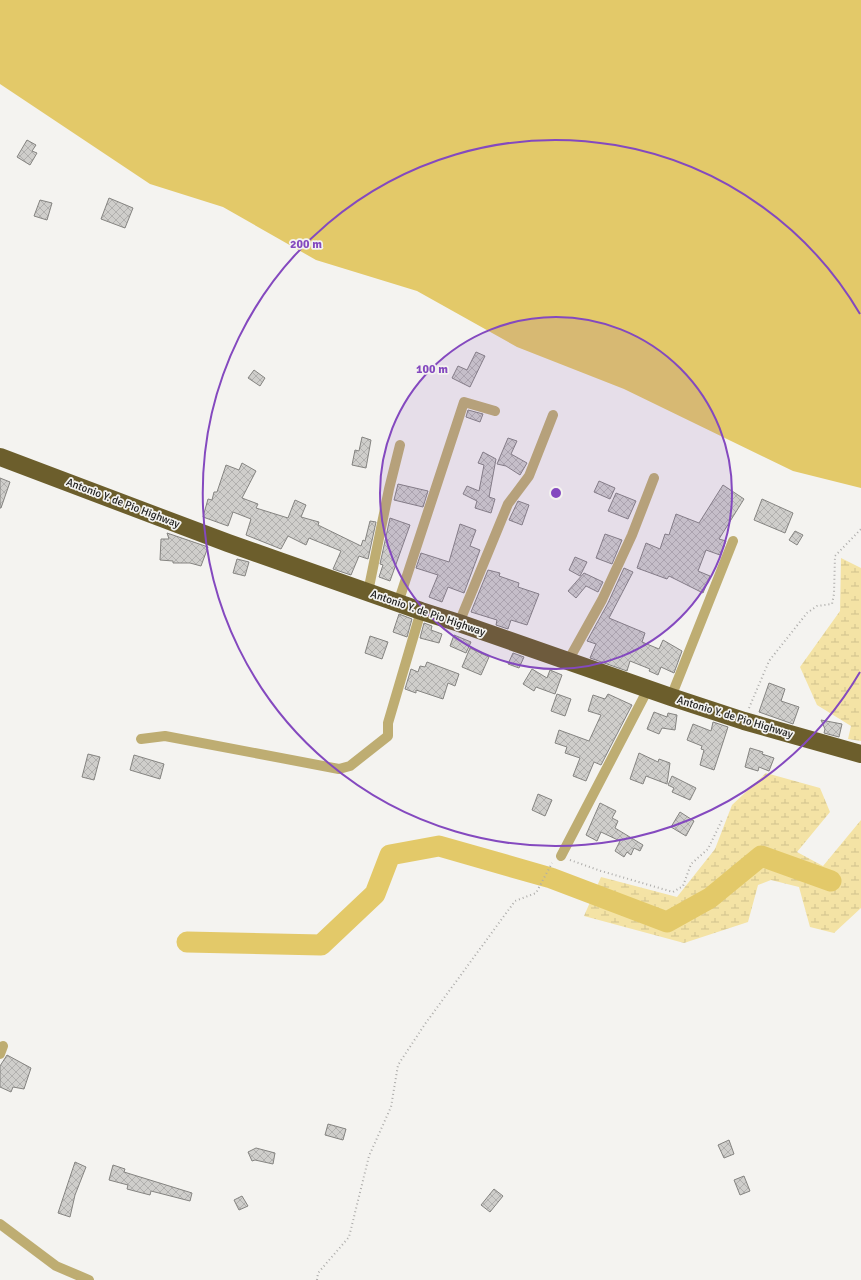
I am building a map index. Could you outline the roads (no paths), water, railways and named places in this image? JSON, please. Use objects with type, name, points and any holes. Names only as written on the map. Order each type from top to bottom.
[{"type":"highway","name":"Antonio Y. de Pio Highway","points":[[0,456],[228,543],[421,612],[459,623],[744,721],[861,754]]},
{"type":"street","points":[[398,603],[464,402],[495,411]]},
{"type":"street","points":[[459,623],[508,504],[529,476],[553,415]]},
{"type":"street","points":[[368,592],[389,489],[400,445]]},
{"type":"street","points":[[568,661],[602,600],[632,535],[654,478]]},
{"type":"street","points":[[671,697],[733,541]]},
{"type":"street","points":[[141,739],[165,736],[339,769],[350,766],[388,736],[388,723],[421,612]]},
{"type":"street","points":[[557,859],[648,688]]},
{"type":"street","points":[[0,1224],[56,1266],[89,1280]]},
{"type":"waterway","points":[[187,942],[321,945],[375,894],[390,855],[439,846],[551,878],[667,922],[710,898],[761,856],[831,881]]}]
